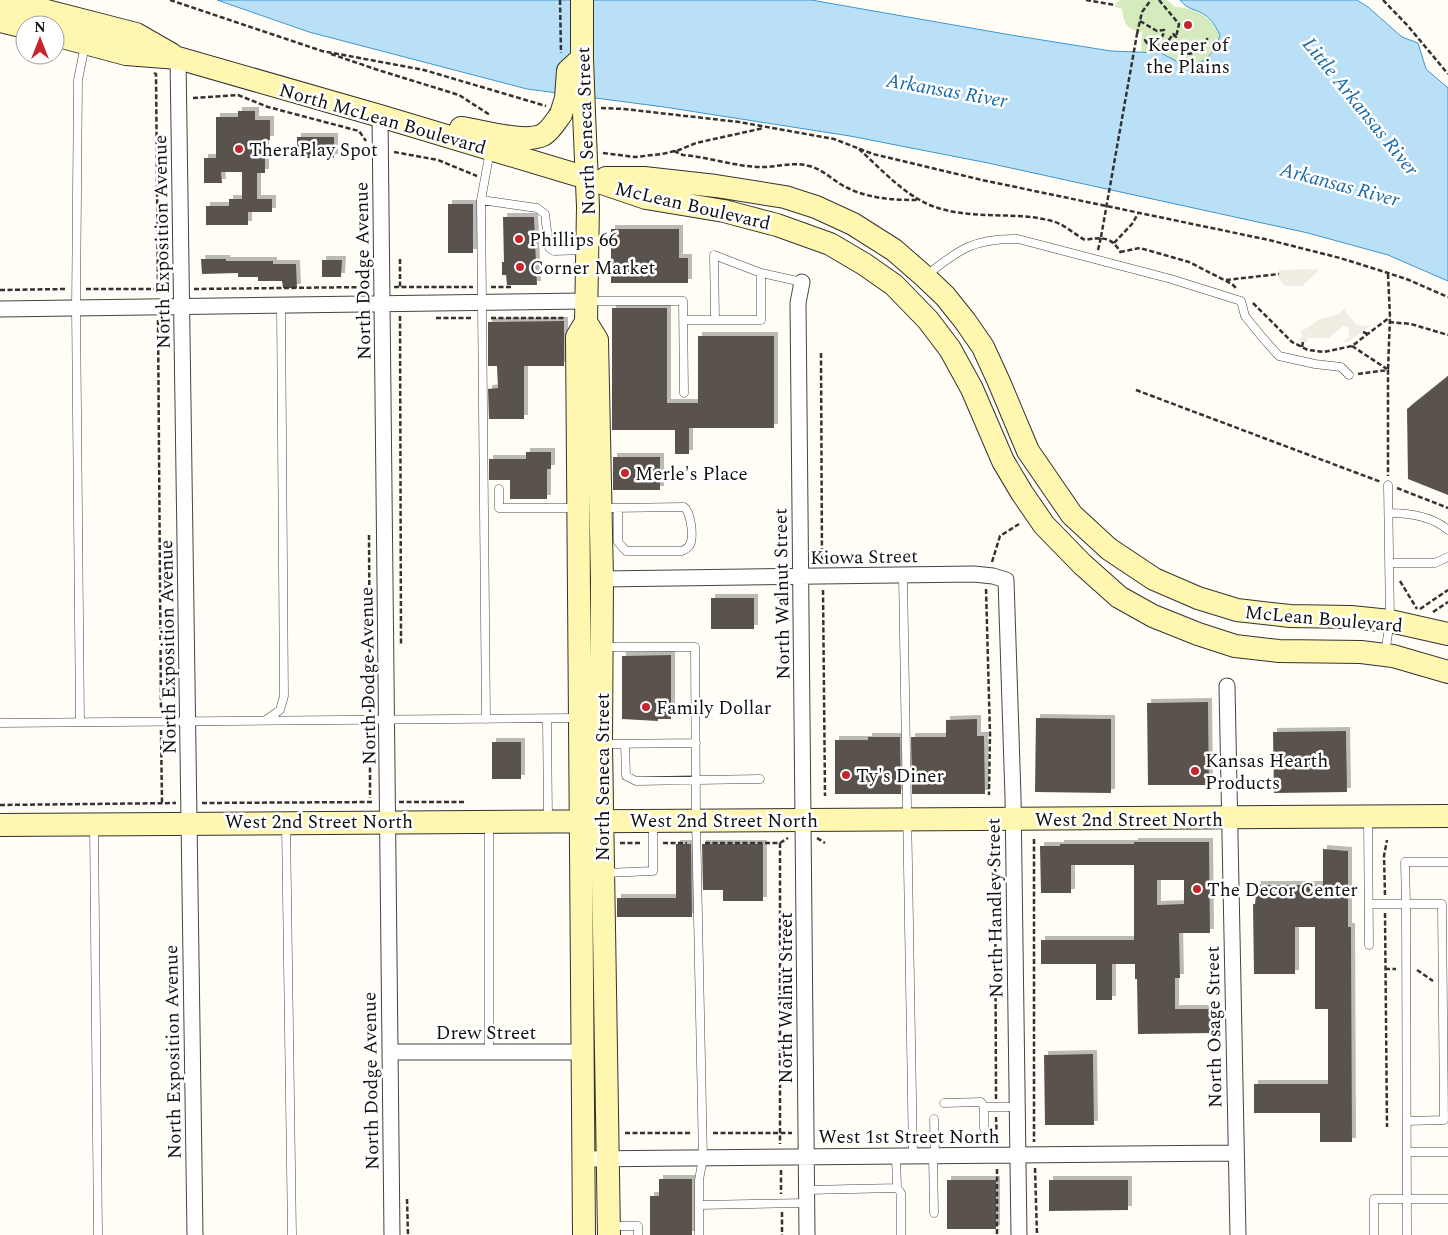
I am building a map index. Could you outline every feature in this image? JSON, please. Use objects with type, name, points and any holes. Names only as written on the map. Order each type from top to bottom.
[{"type":"main road","name":"North McLean Boulevard","points":[[4,0],[136,34],[178,58]]},
{"type":"main road","name":"North Seneca Street","points":[[582,0],[582,58],[589,110],[586,149],[586,312],[597,340],[595,508],[580,718],[591,820],[609,873],[609,1230]]},
{"type":"main road","points":[[0,21],[15,25]]},
{"type":"main road","name":"North McLean Boulevard","points":[[65,38],[126,54],[178,58],[587,178]]},
{"type":"main road","points":[[425,129],[462,128],[519,138],[531,138],[544,134],[554,125],[553,110],[566,98],[568,71],[582,58]]},
{"type":"main road","name":"McLean Boulevard","points":[[587,178],[644,178],[716,186],[785,197],[816,207],[853,224],[894,250],[925,276],[955,308],[983,347],[1000,382],[1028,452],[1072,514],[1110,549],[1154,579],[1198,598],[1236,610],[1290,616],[1351,617],[1390,621],[1448,634]]},
{"type":"main road","name":"McLean Boulevard","points":[[587,178],[646,198],[724,211],[778,225],[830,244],[894,284],[928,320],[950,349],[972,389],[1003,461],[1044,525],[1082,564],[1119,597],[1153,616],[1235,646],[1278,651],[1362,652],[1384,655],[1448,672]]},
{"type":"main road","name":"North Seneca Street","points":[[584,1235],[582,1052],[591,820],[601,744],[602,579],[595,508]]},
{"type":"main road","name":"West 2nd Street North","points":[[0,825],[286,821],[696,820],[810,829],[908,820],[1008,828],[1230,818],[1448,816]]},
{"type":"street","name":"North Exposition Avenue","points":[[178,58],[195,1235]]},
{"type":"street","name":"North Dodge Avenue","points":[[380,116],[392,1235]]},
{"type":"street","name":"North Walnut Street","points":[[802,282],[798,303],[801,577],[810,829],[806,1133],[807,1235]]},
{"type":"street","points":[[0,309],[483,303],[586,312]]},
{"type":"street","name":"Kiowa Street","points":[[602,579],[989,575],[1006,580]]},
{"type":"street","name":"North Handley Street","points":[[1006,580],[1008,828],[1019,1235]]},
{"type":"street","name":"North Osage Street","points":[[1227,686],[1238,1235]]},
{"type":"street","name":"Drew Street","points":[[390,1052],[582,1052]]},
{"type":"street","name":"West 1st Street North","points":[[584,1159],[1236,1154]]},
{"type":"lane","points":[[80,722],[76,289],[78,80],[86,43]]},
{"type":"lane","points":[[486,719],[481,200],[491,149]]},
{"type":"lane","points":[[481,200],[537,208],[545,214],[549,248],[554,251],[587,250]]},
{"type":"lane","points":[[925,276],[949,258],[971,245],[996,238],[1018,238],[1171,278],[1241,301],[1246,316],[1279,356],[1341,367],[1349,375]]},
{"type":"lane","points":[[715,320],[714,255],[761,273],[802,282]]},
{"type":"lane","points":[[684,320],[761,320],[761,273]]},
{"type":"lane","points":[[586,312],[684,301],[684,393]]},
{"type":"lane","points":[[266,720],[280,710],[284,696],[281,306]]},
{"type":"lane","points":[[1384,655],[1390,621],[1388,485]]},
{"type":"lane","points":[[499,489],[499,508],[684,507],[688,510],[690,516],[691,542],[682,551],[626,551],[595,508]]},
{"type":"lane","points":[[1389,513],[1407,513],[1422,516],[1443,525],[1448,530]]},
{"type":"lane","points":[[1389,562],[1435,563],[1448,557]]},
{"type":"lane","points":[[904,576],[913,1156]]},
{"type":"lane","points":[[602,647],[695,646],[696,843],[703,1158],[699,1180],[699,1235]]},
{"type":"lane","points":[[0,723],[580,718]]},
{"type":"lane","points":[[547,719],[548,820]]},
{"type":"lane","points":[[601,744],[696,743]]},
{"type":"lane","points":[[626,744],[626,776],[636,781],[760,780]]},
{"type":"lane","points":[[1368,817],[1369,945]]},
{"type":"lane","points":[[609,873],[653,871],[652,820]]},
{"type":"lane","points":[[286,821],[292,1235]]},
{"type":"lane","points":[[489,821],[489,1052]]},
{"type":"lane","points":[[94,824],[98,1235]]},
{"type":"lane","points":[[1407,1235],[1405,862],[1448,862]]},
{"type":"lane","points":[[1369,904],[1442,904],[1445,931],[1446,979],[1444,1120],[1407,1120]]},
{"type":"lane","points":[[944,1103],[981,1102],[984,1107],[984,1128]]},
{"type":"lane","points":[[984,1107],[1016,1107]]},
{"type":"lane","points":[[934,1118],[934,1213]]},
{"type":"lane","points":[[1407,1152],[1448,1152]]},
{"type":"lane","points":[[896,1156],[897,1188],[901,1193],[901,1235]]},
{"type":"lane","points":[[699,1204],[782,1204],[807,1196],[897,1188]]},
{"type":"lane","points":[[1374,1235],[1374,1199],[1448,1199]]},
{"type":"lane","points":[[609,1230],[638,1226],[638,1235]]},
{"type":"path","points":[[170,0],[378,70],[459,95],[494,118]]},
{"type":"path","points":[[1086,0],[1116,5]]},
{"type":"path","points":[[1100,237],[1136,34],[1142,12],[1151,0]]},
{"type":"path","points":[[1159,0],[1171,12],[1179,24],[1173,46],[1179,52],[1187,54],[1200,50],[1208,37]]},
{"type":"path","points":[[1383,0],[1408,26],[1448,74]]},
{"type":"path","points":[[1140,21],[1157,31],[1164,30],[1163,36],[1160,39],[1146,38],[1147,43],[1164,47],[1172,34],[1176,37]]},
{"type":"path","points":[[322,50],[424,70],[553,110]]},
{"type":"path","points":[[151,72],[156,74],[162,803]]},
{"type":"path","points":[[156,82],[184,98],[238,95],[276,109],[359,131],[368,144],[402,154],[438,160],[485,180]]},
{"type":"path","points":[[589,110],[624,109],[730,121],[834,139],[873,154],[982,180],[1269,240],[1340,258],[1409,280],[1448,297]]},
{"type":"path","points":[[586,149],[635,157],[674,151],[696,143],[744,131],[768,128]]},
{"type":"path","points":[[858,148],[908,191],[937,208],[962,213],[1052,221],[1064,226],[1084,240],[1100,237],[1114,243],[1126,267]]},
{"type":"path","points":[[674,151],[683,155],[759,167],[806,165],[825,173],[842,186],[872,197],[888,200],[921,200]]},
{"type":"path","points":[[1114,243],[1132,224],[1138,214]]},
{"type":"path","points":[[1120,252],[1140,248],[1189,262],[1239,290]]},
{"type":"path","points":[[400,259],[401,651]]},
{"type":"path","points":[[1388,273],[1390,317],[1388,485]]},
{"type":"path","points":[[1224,280],[1279,274]]},
{"type":"path","points":[[0,290],[519,286]]},
{"type":"path","points":[[1246,297],[1268,316],[1292,342],[1302,347],[1324,352],[1352,346],[1390,317]]},
{"type":"path","points":[[1389,322],[1411,324],[1448,335]]},
{"type":"path","points":[[1362,332],[1368,334]]},
{"type":"path","points":[[1302,347],[1303,342]]},
{"type":"path","points":[[1352,346],[1388,370]]},
{"type":"path","points":[[1349,375],[1388,370]]},
{"type":"path","points":[[1136,390],[1448,508]]},
{"type":"path","points":[[989,795],[990,734],[986,588],[1000,536],[1019,524]]},
{"type":"path","points":[[1389,562],[1418,611],[1448,590]]},
{"type":"path","points":[[1430,614],[1448,602]]},
{"type":"path","points":[[997,1235],[995,841],[1008,828]]},
{"type":"path","points":[[810,829],[825,842]]},
{"type":"path","points":[[609,873],[618,843],[780,843],[789,837]]},
{"type":"path","points":[[1034,838],[1037,1235]]},
{"type":"path","points":[[1387,840],[1384,856],[1387,1127]]},
{"type":"path","points":[[780,843],[782,1235]]},
{"type":"path","points":[[616,1133],[806,1133]]},
{"type":"green space","points":[[1121,0],[1167,0],[1175,7],[1189,9],[1202,14],[1212,23],[1220,35],[1210,54],[1194,64],[1179,63],[1159,52],[1141,52],[1142,32],[1129,27],[1122,9],[1115,7],[1116,3]]},
{"type":"shaded area","points":[[1279,270],[1319,270],[1302,286],[1285,286],[1278,278]]},
{"type":"shaded area","points":[[1345,308],[1348,315],[1357,325],[1370,326],[1348,342],[1343,342],[1349,337],[1349,331],[1348,327],[1343,326],[1329,338],[1308,338],[1307,343],[1298,340],[1303,336],[1300,331],[1320,319],[1339,314]]},
{"type":"water","points":[[217,0],[811,0],[1111,51],[1161,53],[1178,62],[1191,65],[1205,60],[1216,48],[1220,35],[1214,24],[1207,17],[1189,8],[1180,0],[1357,0],[1368,7],[1402,37],[1418,43],[1426,69],[1448,88],[1448,281],[1388,255],[1308,233],[988,163],[850,136],[664,107],[527,89],[309,32]]},
{"type":"building","name":"TheraPlay Spot","points":[[238,111],[255,111],[255,120],[270,120],[270,140],[265,140],[265,173],[257,173],[257,199],[272,199],[272,212],[248,212],[248,225],[206,225],[206,206],[229,206],[229,199],[242,199],[242,172],[221,172],[222,183],[204,183],[204,158],[216,158],[216,117],[238,117]]},
{"type":"building","points":[[297,137],[334,137],[334,158],[297,158]]},
{"type":"building","points":[[448,204],[473,204],[473,253],[448,253]]},
{"type":"building","points":[[503,217],[534,217],[537,285],[507,285],[506,275],[502,275],[502,262],[504,262]]},
{"type":"building","points":[[611,229],[679,229],[679,258],[688,258],[688,283],[611,283]]},
{"type":"building","points":[[201,259],[273,261],[273,264],[296,264],[297,288],[283,288],[282,281],[258,281],[258,277],[238,277],[238,273],[202,274]]},
{"type":"building","points":[[322,260],[342,260],[341,277],[322,277]]},
{"type":"building","points":[[612,308],[667,308],[667,403],[698,403],[698,336],[774,336],[774,428],[689,428],[689,454],[675,454],[675,430],[612,430]]},
{"type":"building","points":[[564,321],[564,366],[524,366],[524,419],[489,419],[488,389],[498,388],[497,366],[488,366],[488,322]]},
{"type":"building","points":[[1448,376],[1448,495],[1408,479],[1407,409]]},
{"type":"building","points":[[526,452],[551,452],[551,469],[547,469],[547,499],[510,499],[510,480],[489,480],[489,459],[526,459]]},
{"type":"building","points":[[613,457],[660,457],[660,490],[613,490]]},
{"type":"building","points":[[711,598],[754,598],[754,629],[711,629]]},
{"type":"building","points":[[671,655],[671,719],[658,719],[658,721],[622,719],[622,656]]},
{"type":"building","points":[[1208,702],[1209,785],[1148,785],[1147,703]]},
{"type":"building","points":[[1036,718],[1111,719],[1111,793],[1035,792]]},
{"type":"building","points":[[977,719],[977,736],[984,736],[985,794],[912,794],[911,737],[946,737],[946,720]]},
{"type":"building","points":[[1346,731],[1347,792],[1274,793],[1273,732]]},
{"type":"building","points":[[868,737],[900,737],[901,794],[835,794],[835,740],[868,740]]},
{"type":"building","points":[[492,742],[521,742],[521,779],[492,779]]},
{"type":"building","points":[[1134,842],[1209,842],[1210,933],[1179,933],[1180,978],[1175,978],[1175,1009],[1211,1009],[1211,1033],[1138,1034],[1135,964],[1112,964],[1112,1000],[1096,1000],[1096,964],[1041,964],[1041,940],[1134,940],[1134,865],[1071,865],[1071,893],[1041,893],[1040,846],[1060,846],[1060,844],[1134,844]],"holes":[[[1157,880],[1184,880],[1184,904],[1157,905]]]},
{"type":"building","points":[[676,844],[691,844],[692,917],[617,917],[617,898],[676,898]]},
{"type":"building","points":[[702,844],[763,844],[763,901],[723,901],[723,890],[703,890]]},
{"type":"building","points":[[1323,849],[1348,851],[1348,927],[1351,927],[1352,1142],[1320,1142],[1320,1113],[1254,1113],[1254,1084],[1328,1084],[1328,1009],[1315,1009],[1315,927],[1295,927],[1295,974],[1254,974],[1253,904],[1255,904],[1257,885],[1323,885]]},
{"type":"building","points":[[1093,1054],[1094,1125],[1045,1125],[1044,1055]]},
{"type":"building","points":[[659,1179],[692,1179],[692,1235],[650,1235],[650,1196],[659,1196]]},
{"type":"building","points":[[947,1180],[996,1180],[996,1229],[947,1229]]},
{"type":"building","points":[[1049,1180],[1128,1180],[1128,1210],[1049,1211]]},
{"type":"place","name":"Keeper of the Plains","points":[[1188,25]]},
{"type":"place","name":"TheraPlay Spot","points":[[239,149]]},
{"type":"place","name":"Phillips 66","points":[[519,239]]},
{"type":"place","name":"Corner Market","points":[[520,267]]},
{"type":"place","name":"Merle's Place","points":[[625,473]]},
{"type":"place","name":"Family Dollar","points":[[646,707]]},
{"type":"place","name":"Kansas Hearth Products","points":[[1195,771]]},
{"type":"place","name":"Ty's Diner","points":[[846,775]]},
{"type":"place","name":"The Decor Center","points":[[1197,889]]},
{"type":"water label","name":"Arkansas River","points":[[947,90]]},
{"type":"water label","name":"Little Arkansas River","points":[[1361,106]]},
{"type":"water label","name":"Arkansas River","points":[[1340,184]]}]
